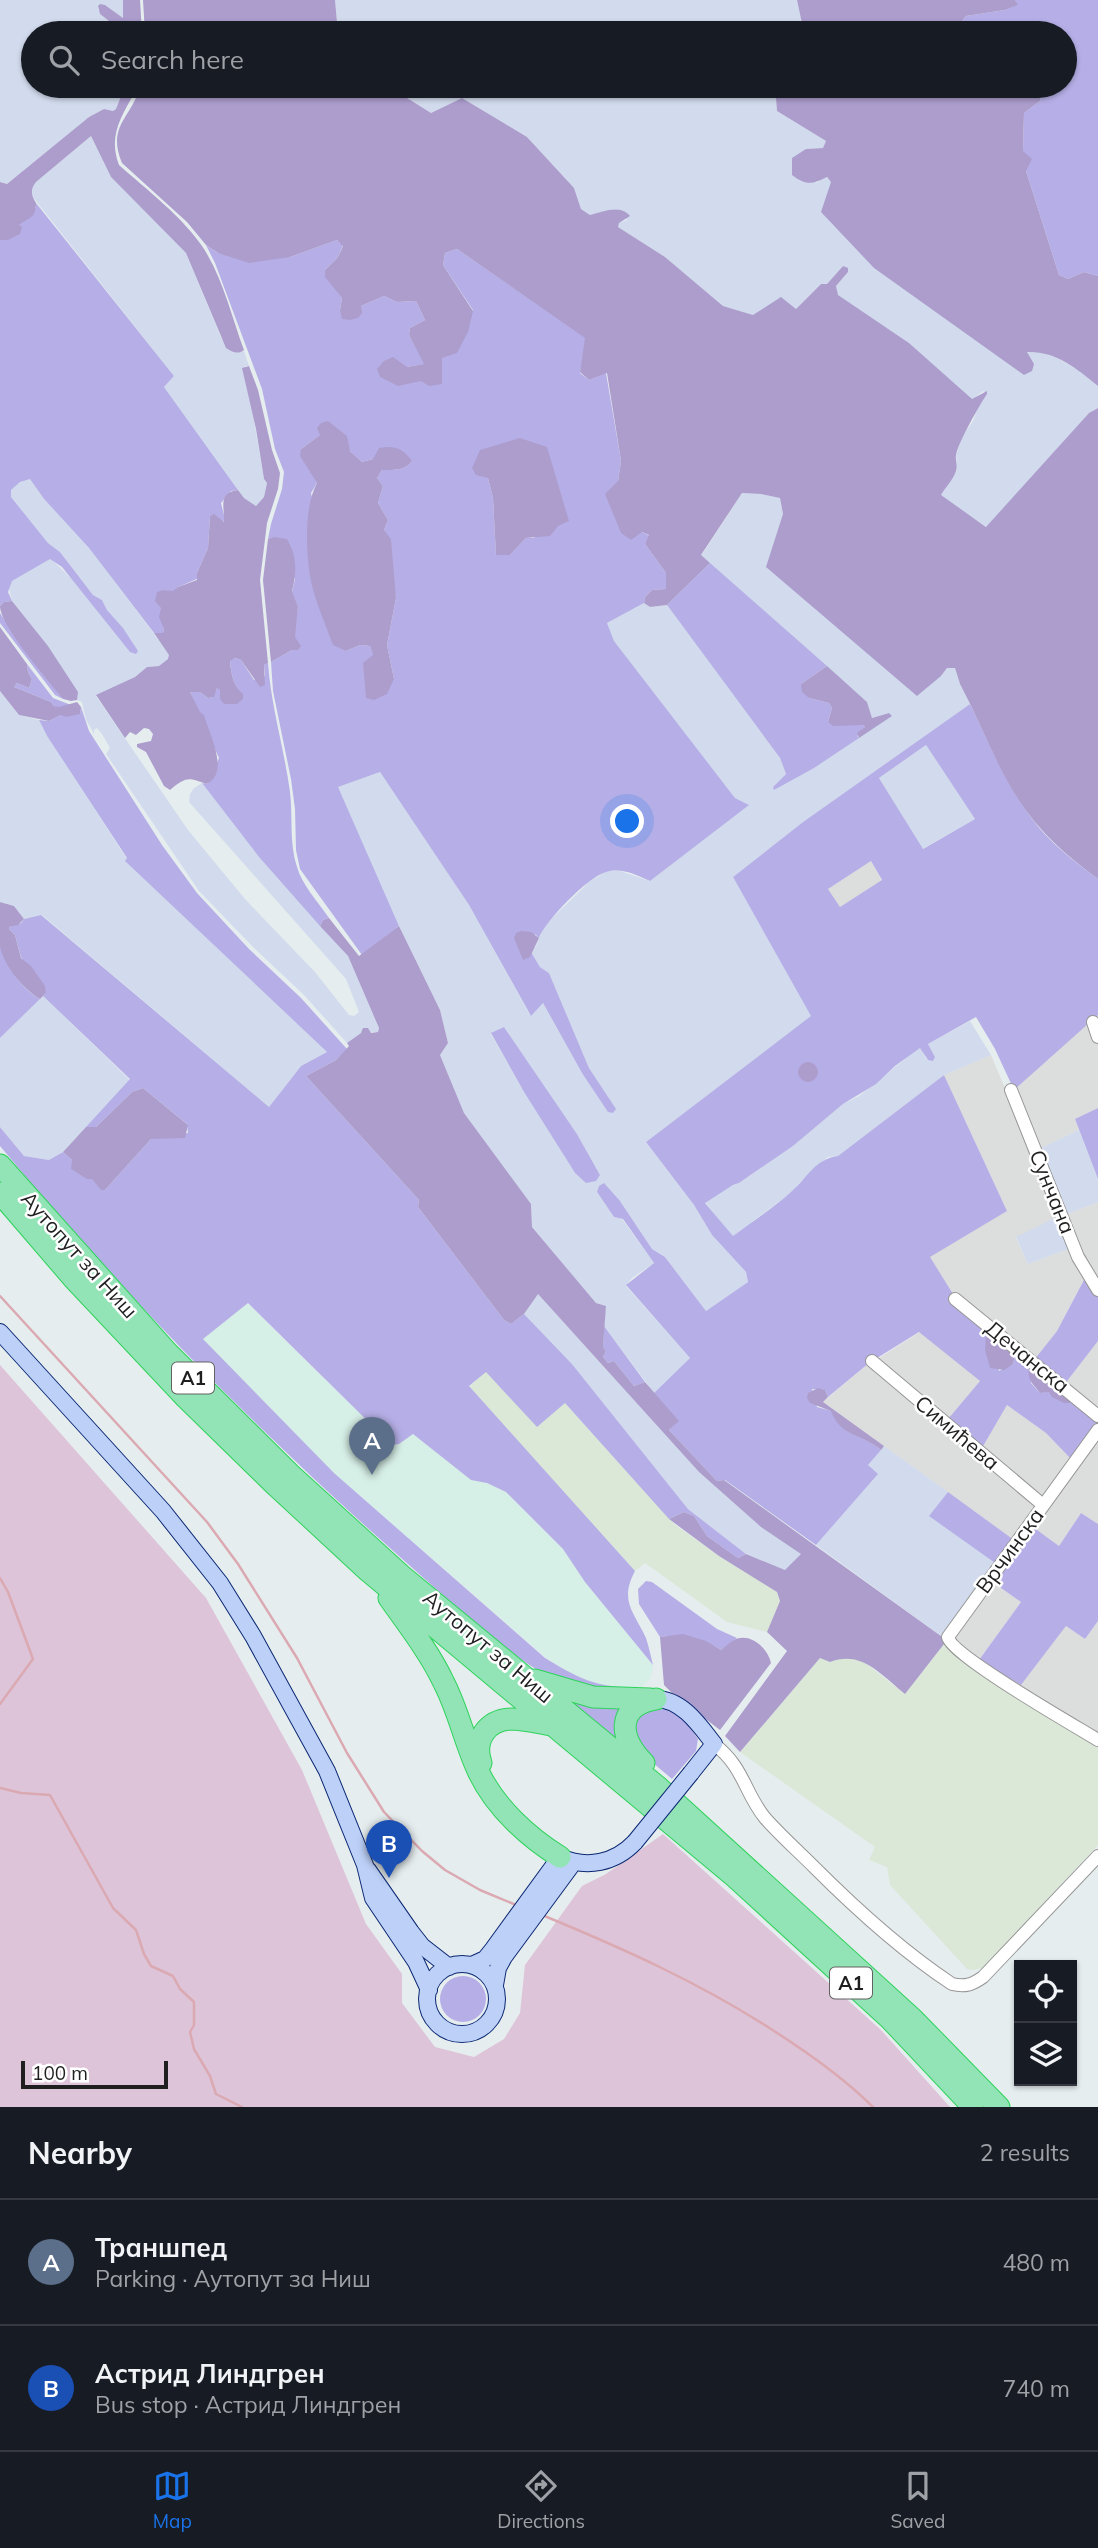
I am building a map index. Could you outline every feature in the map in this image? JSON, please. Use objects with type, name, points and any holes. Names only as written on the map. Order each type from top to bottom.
[{"type":"highway","name":"Аутопут за Ниш","points":[[0,1165],[138,1321],[237,1422],[401,1575],[657,1786],[913,2019],[999,2107]]},
{"type":"highway","name":"Аутопут за Ниш","points":[[0,1194],[73,1278],[186,1398],[273,1483],[368,1572],[736,1878],[890,2019],[973,2107]]},
{"type":"highway","points":[[368,1572],[424,1647],[443,1681],[458,1714],[478,1772],[489,1792],[534,1839],[563,1858]]},
{"type":"highway","points":[[522,1676],[593,1697],[656,1699]]},
{"type":"highway","points":[[656,1699],[643,1701],[631,1711],[626,1721],[627,1743],[642,1762],[703,1818],[730,1853]]},
{"type":"highway","points":[[554,1725],[514,1719],[501,1721],[485,1731],[478,1748],[489,1779],[563,1858]]},
{"type":"street","points":[[1093,1022],[1098,1037]]},
{"type":"street","name":"Сунчана","points":[[1011,1090],[1078,1257],[1098,1290]]},
{"type":"street","name":"Дечанска","points":[[956,1299],[1098,1416]]},
{"type":"street","points":[[0,1332],[163,1511],[220,1583],[253,1636],[327,1770],[365,1865],[373,1898],[422,1971],[429,1990],[430,2011],[438,2024],[450,2031],[465,2034],[479,2029],[490,2020],[496,2007],[495,1985],[501,1961],[512,1934]]},
{"type":"street","name":"Симићева","points":[[872,1361],[1043,1505]]},
{"type":"street","name":"Врчинска","points":[[1098,1430],[948,1637],[951,1645],[980,1665],[1098,1740]]},
{"type":"street","points":[[656,1699],[666,1700],[681,1709],[736,1765],[756,1805],[835,1889],[887,1935],[952,1984],[972,1984],[983,1977],[1098,1856]]},
{"type":"street","points":[[471,1965],[485,1959],[512,1934],[553,1879],[563,1858],[587,1864],[610,1860],[635,1842],[714,1744]]},
{"type":"street","points":[[365,1865],[416,1939],[449,1966]]},
{"type":"street","points":[[429,1990],[434,1978],[449,1966],[460,1964],[483,1970],[495,1985]]},
{"type":"shaded area","points":[[0,0],[123,0],[123,18],[105,5],[98,6],[100,14],[109,21],[21,21],[21,98],[120,98],[116,109],[104,109],[89,117],[7,184],[0,182]]},
{"type":"shaded area","points":[[123,0],[140,0],[141,21],[109,21],[100,14],[98,6],[105,5],[123,18]]},
{"type":"shaded area","points":[[143,0],[335,0],[337,21],[144,21]]},
{"type":"shaded area","points":[[335,0],[797,0],[801,21],[337,21]]},
{"type":"shaded area","points":[[797,0],[1015,0],[1018,5],[1005,10],[966,16],[962,21],[801,21]]},
{"type":"shaded area","points":[[1015,0],[1098,0],[1098,276],[1084,272],[1068,279],[1059,275],[1026,171],[1023,151],[1024,113],[1040,98],[1077,98],[1077,21],[962,21],[966,16],[1005,10],[1017,5]]},
{"type":"shaded area","points":[[120,98],[132,98],[121,118],[116,136],[119,165],[175,215],[204,249],[222,286],[244,350],[242,352],[226,348],[186,253],[111,177],[91,136],[36,182],[32,192],[36,203],[35,212],[19,225],[22,227],[20,234],[8,240],[0,240],[0,182],[7,184],[89,117],[104,109],[116,109]]},
{"type":"shaded area","points":[[136,98],[407,98],[431,113],[462,98],[527,137],[574,188],[581,209],[590,215],[611,210],[626,212],[630,216],[619,223],[618,227],[665,257],[723,306],[753,315],[781,297],[796,309],[821,284],[827,284],[843,266],[848,268],[848,272],[836,286],[838,295],[909,343],[972,399],[987,391],[958,449],[955,474],[941,495],[986,527],[1089,413],[1098,408],[1098,879],[1056,845],[1022,805],[994,754],[955,668],[947,668],[917,696],[766,567],[783,514],[780,498],[742,493],[701,555],[710,563],[667,605],[650,607],[644,603],[645,597],[652,590],[666,589],[666,573],[645,544],[649,535],[642,532],[631,540],[621,533],[605,494],[618,481],[621,461],[607,373],[589,380],[580,372],[585,338],[457,249],[445,253],[443,265],[473,311],[468,332],[457,353],[442,358],[442,384],[429,386],[421,381],[398,386],[380,377],[377,369],[384,361],[393,357],[407,367],[424,364],[409,335],[410,328],[425,320],[416,301],[397,302],[384,296],[361,306],[362,313],[358,318],[342,319],[342,298],[325,277],[325,270],[338,257],[343,246],[337,240],[290,257],[249,263],[218,253],[206,245],[187,222],[122,163],[117,139],[122,122]]},
{"type":"shaded area","points":[[407,98],[462,98],[431,113]]},
{"type":"shaded area","points":[[462,98],[776,98],[777,111],[826,141],[823,148],[806,149],[816,183],[826,177],[1026,352],[1046,352],[1081,371],[1098,386],[1098,408],[1089,413],[987,527],[940,496],[957,470],[956,455],[962,437],[987,394],[983,391],[972,400],[909,343],[837,295],[836,286],[848,272],[843,266],[827,284],[820,285],[796,309],[753,315],[723,306],[665,257],[618,227],[618,223],[627,220],[618,209],[590,215],[581,209],[574,188],[527,137]]},
{"type":"shaded area","points":[[776,98],[1040,98],[1024,113],[1023,151],[1032,159],[1026,171],[1059,275],[1068,279],[1084,272],[1098,276],[1098,386],[1065,362],[1037,352],[1027,352],[1034,364],[1032,371],[1024,375],[874,268],[821,212],[831,182],[827,177],[809,183],[792,175],[792,158],[806,149],[823,148],[826,141],[777,111]]},
{"type":"shaded area","points":[[91,136],[111,177],[186,253],[222,340],[241,352],[244,351],[249,366],[245,366],[264,479],[267,483],[264,497],[256,506],[244,498],[164,387],[174,376],[32,196],[32,187],[36,182]]},
{"type":"shaded area","points":[[36,203],[174,376],[164,387],[238,490],[231,491],[221,503],[225,519],[223,522],[214,515],[210,516],[208,548],[197,579],[173,592],[164,590],[161,608],[164,629],[163,633],[154,633],[89,548],[44,499],[30,479],[20,482],[11,490],[11,497],[48,543],[60,552],[93,595],[102,600],[138,651],[136,654],[130,652],[62,567],[50,559],[12,581],[8,592],[12,601],[4,602],[0,606],[0,240],[36,208]]},
{"type":"shaded area","points":[[337,240],[343,245],[338,257],[325,270],[342,298],[340,310],[361,306],[384,296],[397,302],[416,301],[425,320],[410,328],[409,335],[425,364],[407,367],[398,386],[442,357],[473,310],[443,265],[445,253],[457,249],[586,338],[580,373],[589,380],[606,373],[621,461],[618,481],[642,532],[650,536],[645,544],[666,573],[666,589],[652,590],[645,597],[644,603],[607,623],[614,641],[735,798],[749,805],[650,881],[617,870],[598,876],[568,901],[549,921],[539,938],[535,934],[531,952],[540,967],[549,973],[589,1068],[616,1109],[613,1113],[608,1112],[582,1073],[543,1003],[531,1016],[469,905],[380,772],[338,787],[399,926],[362,955],[300,869],[291,779],[273,691],[271,662],[292,650],[298,606],[292,592],[295,579],[273,537],[268,539],[284,472],[275,449],[262,389],[206,245],[218,253],[290,257]],"holes":[[[320,435],[350,451],[362,462],[373,459],[412,461],[402,468],[382,470],[377,478],[383,486],[378,503],[388,520],[384,530],[396,598],[387,645],[394,679],[373,654],[370,646],[360,645],[346,651],[311,493],[317,483],[301,449]],[[488,478],[535,538],[526,538],[510,555],[496,555],[493,498]]]},
{"type":"shaded area","points":[[249,366],[280,473],[267,523],[260,580],[268,663],[264,665],[265,685],[260,687],[241,660],[235,658],[230,661],[232,675],[243,694],[243,699],[237,704],[224,704],[217,688],[214,697],[208,698],[200,692],[190,692],[204,715],[216,752],[217,772],[206,784],[187,780],[170,790],[164,786],[146,752],[137,747],[137,744],[151,741],[153,734],[144,728],[136,735],[130,732],[125,738],[96,695],[135,677],[147,667],[159,666],[168,659],[169,655],[154,633],[163,633],[164,629],[159,617],[161,608],[155,601],[157,592],[173,591],[197,580],[197,573],[208,548],[210,516],[214,514],[224,522],[224,502],[227,494],[238,490],[256,506],[264,497],[267,483],[242,368]]},
{"type":"shaded area","points":[[328,421],[347,436],[350,451],[362,462],[373,459],[379,448],[389,447],[402,450],[412,461],[402,468],[382,470],[377,478],[383,486],[378,503],[388,520],[384,530],[391,539],[396,598],[387,645],[394,679],[387,694],[374,700],[366,698],[363,663],[373,655],[370,646],[360,645],[346,651],[333,645],[310,576],[308,516],[317,483],[300,456],[301,449],[320,435],[317,428],[321,423]]},
{"type":"shaded area","points":[[520,438],[547,447],[569,521],[558,526],[550,536],[526,538],[510,555],[496,555],[493,498],[488,478],[476,475],[472,468],[480,450]]},
{"type":"shaded area","points":[[30,478],[44,499],[89,548],[170,655],[169,659],[159,666],[147,667],[135,677],[96,696],[188,830],[245,899],[315,972],[349,1015],[354,1016],[359,1012],[346,979],[189,802],[194,788],[202,783],[260,858],[348,956],[379,1028],[378,1032],[361,1033],[347,1043],[304,995],[252,946],[199,891],[106,754],[110,748],[97,728],[94,734],[86,720],[82,702],[77,700],[77,692],[48,646],[12,601],[8,586],[12,581],[50,558],[123,628],[102,600],[93,595],[60,552],[48,543],[11,497],[11,490],[19,482]]},
{"type":"shaded area","points":[[742,493],[780,498],[783,514],[941,676],[947,668],[955,668],[970,704],[803,822],[733,877],[812,1016],[646,1142],[694,1205],[712,1235],[746,1272],[748,1282],[706,1311],[665,1257],[652,1249],[620,1201],[597,1192],[614,1217],[622,1219],[654,1263],[632,1278],[626,1286],[690,1358],[654,1393],[604,1326],[606,1306],[596,1303],[532,1227],[531,1204],[464,1113],[440,1055],[448,1043],[440,1010],[337,787],[380,772],[469,905],[530,1015],[543,1003],[582,1073],[615,1109],[589,1068],[549,973],[540,967],[531,952],[544,926],[589,882],[607,871],[620,871],[650,881],[748,805],[735,798],[613,640],[607,623],[644,603],[650,607],[667,605],[780,758],[786,774],[773,787],[889,713],[872,718],[867,702],[701,556]],"holes":[[[505,1028],[577,1134],[600,1175],[575,1173],[491,1034]]]},
{"type":"shaded area","points":[[268,539],[287,539],[293,552],[295,577],[292,591],[298,606],[295,637],[301,646],[298,650],[292,650],[271,662],[263,580]]},
{"type":"shaded area","points":[[710,563],[827,666],[801,684],[809,698],[829,703],[832,708],[828,722],[865,727],[857,736],[859,738],[814,768],[774,790],[773,787],[786,774],[780,758],[667,605]]},
{"type":"shaded area","points":[[12,601],[48,646],[78,692],[77,700],[63,699],[16,639],[2,615],[0,606],[4,602]]},
{"type":"shaded area","points":[[0,613],[63,699],[55,695],[0,623]]},
{"type":"shaded area","points":[[0,627],[27,664],[32,679],[29,688],[17,683],[14,687],[51,702],[54,706],[77,702],[81,707],[80,714],[66,717],[61,715],[49,721],[19,715],[0,691]]},
{"type":"shaded area","points":[[230,660],[241,660],[254,680],[265,676],[264,665],[268,663],[290,792],[295,858],[299,874],[329,918],[323,920],[320,926],[259,857],[202,783],[207,784],[219,758],[190,692],[200,692],[208,698],[213,697],[217,688],[243,695],[232,674]]},
{"type":"shaded area","points":[[27,664],[53,698],[71,705],[59,708],[14,687],[17,683],[29,688],[32,679]]},
{"type":"shaded area","points":[[827,666],[867,702],[872,718],[889,713],[892,716],[859,738],[857,733],[865,727],[863,725],[833,726],[828,722],[832,708],[829,703],[809,698],[802,692],[801,684]]},
{"type":"shaded area","points":[[0,691],[19,715],[39,720],[126,861],[327,1052],[301,1066],[269,1107],[42,915],[24,919],[14,906],[0,902]]},
{"type":"shaded area","points":[[970,704],[1023,807],[1055,844],[1098,879],[1098,1015],[1014,1090],[976,1017],[928,1044],[935,1057],[933,1061],[928,1060],[920,1048],[876,1084],[843,1104],[793,1146],[705,1203],[733,1236],[784,1198],[817,1165],[838,1156],[944,1075],[1007,1211],[930,1257],[953,1294],[990,1332],[999,1371],[1013,1364],[1016,1351],[1032,1365],[1031,1383],[1040,1393],[1064,1396],[1098,1421],[1098,1426],[1072,1460],[1046,1433],[1007,1405],[982,1448],[948,1419],[980,1381],[919,1332],[869,1363],[828,1397],[825,1390],[812,1389],[817,1407],[832,1411],[846,1431],[881,1450],[868,1465],[878,1474],[816,1545],[725,1480],[717,1481],[669,1430],[678,1421],[654,1393],[690,1358],[626,1285],[654,1263],[623,1219],[614,1217],[597,1192],[599,1186],[604,1183],[620,1201],[652,1249],[665,1257],[706,1311],[748,1282],[746,1272],[712,1235],[694,1205],[646,1142],[811,1016],[733,877],[803,822]],"holes":[[[926,745],[975,819],[923,849],[879,778]],[[871,861],[882,880],[840,907],[828,889]]]},
{"type":"shaded area","points":[[81,707],[89,731],[162,845],[197,893],[249,949],[301,998],[347,1049],[336,1060],[306,1076],[419,1200],[418,1207],[504,1320],[511,1324],[524,1314],[572,1364],[688,1509],[746,1554],[738,1558],[707,1536],[694,1516],[684,1512],[669,1519],[565,1403],[537,1427],[486,1372],[469,1386],[635,1571],[630,1581],[628,1599],[646,1638],[653,1665],[585,1582],[563,1549],[506,1492],[487,1483],[471,1480],[413,1434],[399,1444],[392,1445],[248,1303],[203,1339],[334,1473],[545,1658],[587,1680],[634,1688],[634,1691],[597,1690],[561,1681],[543,1673],[506,1648],[468,1617],[307,1472],[200,1368],[98,1259],[0,1146],[0,1127],[24,1156],[49,1160],[63,1152],[98,1183],[101,1190],[105,1190],[151,1139],[188,1133],[187,1124],[143,1088],[132,1092],[96,1127],[86,1127],[130,1079],[43,996],[46,993],[21,957],[15,935],[9,929],[24,919],[41,915],[269,1107],[301,1066],[327,1052],[125,861],[127,858],[39,720],[49,721],[61,715],[80,714]]},
{"type":"shaded area","points":[[926,745],[975,819],[922,849],[879,778]]},
{"type":"shaded area","points":[[871,861],[882,881],[840,907],[828,889]]},
{"type":"shaded area","points":[[0,902],[14,906],[24,919],[9,929],[15,935],[21,958],[31,966],[45,986],[46,993],[40,999],[16,977],[2,955]]},
{"type":"shaded area","points":[[329,918],[359,956],[399,926],[440,1010],[448,1043],[440,1055],[464,1113],[531,1204],[532,1227],[596,1303],[606,1306],[603,1347],[606,1351],[603,1357],[608,1363],[614,1361],[634,1386],[645,1382],[679,1421],[669,1430],[717,1481],[724,1480],[945,1639],[944,1644],[905,1694],[879,1672],[861,1662],[841,1659],[830,1662],[820,1658],[740,1752],[725,1736],[787,1651],[767,1632],[780,1601],[777,1592],[719,1556],[669,1519],[684,1512],[694,1516],[707,1536],[738,1558],[746,1554],[785,1570],[801,1554],[761,1527],[699,1472],[538,1294],[524,1314],[511,1324],[504,1320],[418,1207],[419,1200],[306,1076],[336,1060],[349,1046],[347,1043],[361,1033],[363,1028],[368,1028],[371,1033],[378,1032],[379,1028],[348,956],[320,926],[323,920]]},
{"type":"shaded area","points":[[531,932],[539,938],[530,957],[523,960],[514,938],[516,933]]},
{"type":"shaded area","points":[[0,946],[16,976],[26,989],[40,999],[0,1038]]},
{"type":"shaded area","points":[[43,996],[130,1080],[63,1152],[49,1160],[24,1156],[0,1127],[0,1038]]},
{"type":"shaded area","points":[[1090,1020],[1098,1043],[1098,1108],[1075,1119],[1079,1130],[1037,1150],[1014,1090]]},
{"type":"shaded area","points":[[970,1021],[991,1055],[944,1075],[838,1156],[828,1157],[793,1191],[732,1237],[705,1202],[739,1183],[793,1146],[843,1104],[859,1096],[920,1047],[927,1060],[935,1057],[928,1044]]},
{"type":"shaded area","points":[[504,1027],[577,1134],[600,1175],[596,1181],[586,1183],[575,1173],[524,1092],[491,1033]]},
{"type":"shaded area","points":[[991,1055],[1059,1216],[1016,1238],[1028,1264],[1071,1248],[1086,1275],[1057,1331],[1034,1360],[954,1296],[929,1256],[1007,1211],[944,1075]]},
{"type":"shaded area","points":[[808,1062],[815,1065],[818,1072],[815,1079],[808,1082],[801,1079],[798,1072],[801,1065]]},
{"type":"shaded area","points":[[143,1088],[188,1125],[185,1138],[151,1139],[105,1190],[101,1190],[92,1179],[87,1179],[71,1169],[72,1160],[63,1152],[86,1127],[96,1127],[132,1092]]},
{"type":"shaded area","points":[[1098,1108],[1098,1179],[1075,1119]]},
{"type":"shaded area","points":[[1079,1130],[1098,1179],[1098,1202],[1065,1215],[1037,1150]]},
{"type":"shaded area","points":[[1098,1202],[1098,1285],[1081,1256],[1065,1215]]},
{"type":"shaded area","points":[[1059,1216],[1071,1248],[1028,1264],[1016,1237]]},
{"type":"shaded area","points":[[1086,1276],[1098,1295],[1098,1341],[1064,1385],[1034,1360],[1057,1331]]},
{"type":"shaded area","points":[[537,1293],[699,1472],[761,1527],[802,1554],[794,1563],[785,1570],[746,1554],[688,1509],[572,1364],[524,1314]]},
{"type":"shaded area","points":[[247,1303],[392,1445],[399,1444],[413,1434],[471,1480],[487,1483],[506,1492],[563,1549],[585,1582],[653,1665],[651,1678],[642,1687],[605,1687],[578,1678],[546,1658],[334,1473],[202,1339]]},
{"type":"shaded area","points":[[604,1326],[645,1382],[634,1386],[614,1361],[608,1363],[603,1357],[606,1351],[603,1347]]},
{"type":"shaded area","points":[[920,1332],[980,1381],[948,1419],[876,1360]]},
{"type":"shaded area","points":[[990,1332],[1016,1351],[1013,1364],[1004,1370],[990,1368],[985,1350],[986,1335]]},
{"type":"shaded area","points":[[1098,1341],[1098,1413],[1064,1385]]},
{"type":"shaded area","points":[[869,1363],[1036,1505],[1014,1540],[823,1402]]},
{"type":"shaded area","points":[[0,1365],[206,1598],[302,1770],[366,1924],[402,1974],[402,2003],[435,2047],[474,2057],[504,2039],[520,2013],[525,1965],[582,1886],[606,1874],[663,1834],[881,2030],[950,2107],[0,2107]]},
{"type":"shaded area","points":[[1032,1365],[1072,1399],[1069,1403],[1052,1397],[1049,1392],[1040,1393],[1029,1376],[1029,1368]]},
{"type":"shaded area","points":[[486,1371],[564,1402],[674,1524],[777,1592],[780,1601],[767,1632],[727,1622],[645,1563],[635,1571],[469,1387]]},
{"type":"shaded area","points":[[818,1388],[825,1390],[828,1397],[823,1402],[884,1446],[881,1450],[846,1431],[835,1420],[831,1411],[810,1403],[808,1393]]},
{"type":"shaded area","points":[[1007,1405],[1046,1433],[1072,1460],[1042,1498],[982,1448]]},
{"type":"shaded area","points":[[1098,1436],[1098,1524],[1081,1513],[1059,1546],[1033,1527]]},
{"type":"shaded area","points":[[884,1446],[948,1492],[930,1516],[995,1563],[945,1639],[816,1545],[877,1475],[868,1465]]},
{"type":"shaded area","points":[[948,1492],[1014,1540],[995,1563],[929,1516]]},
{"type":"shaded area","points":[[1081,1513],[1098,1524],[1098,1621],[1085,1639],[1066,1626],[1021,1685],[979,1660],[1021,1602],[994,1583],[1033,1527],[1059,1546]]},
{"type":"shaded area","points":[[646,1581],[652,1582],[717,1629],[737,1638],[721,1650],[692,1638],[660,1637],[639,1604],[638,1589]]},
{"type":"shaded area","points":[[994,1583],[1021,1602],[979,1660],[955,1642],[955,1634]]},
{"type":"shaded area","points":[[1098,1621],[1098,1734],[1021,1685],[1066,1626],[1085,1639]]},
{"type":"shaded area","points":[[683,1634],[706,1641],[721,1650],[736,1639],[748,1638],[763,1648],[771,1663],[720,1730],[664,1685],[660,1637]]},
{"type":"shaded area","points":[[944,1644],[1098,1748],[1098,1845],[983,1968],[973,1970],[967,1969],[890,1885],[887,1867],[869,1860],[875,1847],[740,1752],[820,1658],[830,1662],[844,1657],[864,1662],[905,1694]]},
{"type":"shaded area","points":[[563,1696],[637,1701],[619,1745]]},
{"type":"shaded area","points":[[665,1705],[684,1719],[698,1739],[696,1751],[672,1779],[640,1752],[632,1737],[636,1716]]},
{"type":"shaded area","points":[[463,1976],[479,1983],[486,1999],[479,2015],[463,2022],[447,2015],[440,1999],[447,1983]]},
{"type":"waterway","points":[[0,1296],[207,1522],[238,1564],[297,1658],[347,1753],[384,1812],[445,1870],[480,1890],[516,1905]]},
{"type":"waterway","points":[[0,1578],[8,1592],[33,1659],[0,1704]]},
{"type":"waterway","points":[[0,1788],[50,1795],[113,1908],[136,1930],[151,1966],[173,1976],[180,1989],[194,2002],[194,2025],[190,2032],[194,2049],[210,2076],[216,2094],[242,2107]]},
{"type":"waterway","points":[[542,1915],[601,1940],[716,1996],[824,2065],[873,2107]]},
{"type":"place","name":"Траншпед","points":[[372,1475]]},
{"type":"place","name":"Астрид Линдгрен","points":[[389,1878]]}]
